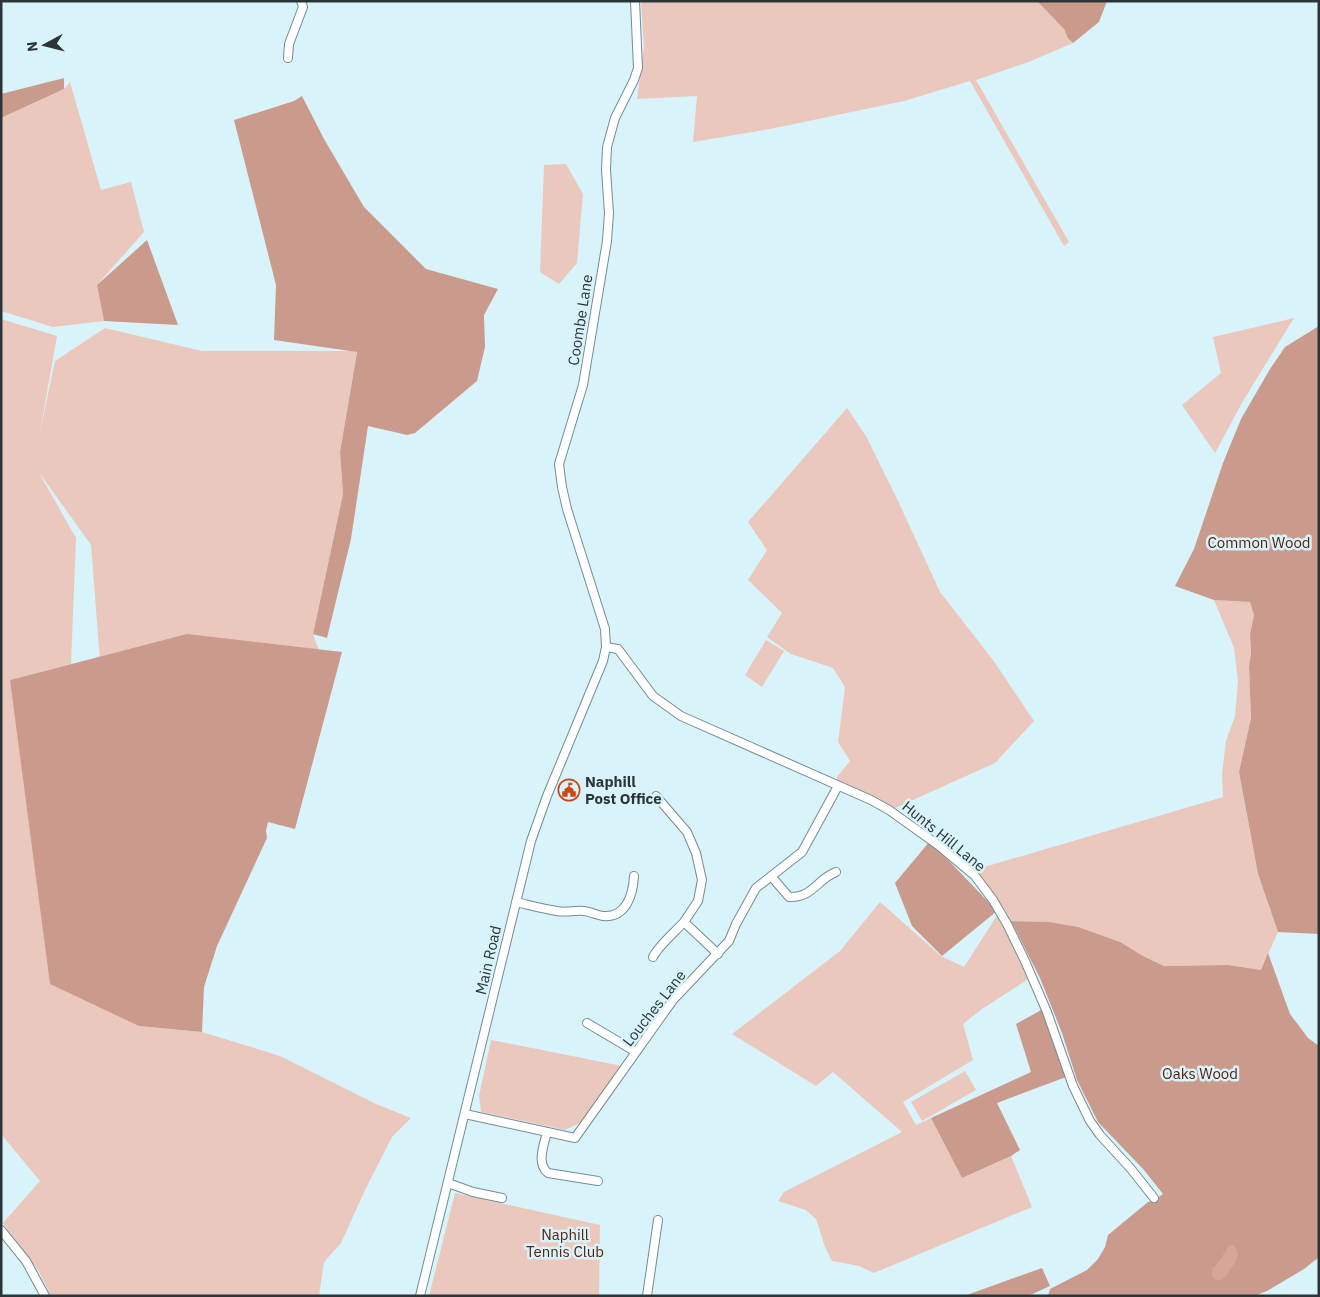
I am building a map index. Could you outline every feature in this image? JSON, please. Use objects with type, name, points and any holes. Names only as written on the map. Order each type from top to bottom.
[{"type":"street","points":[[288,58],[290,44],[302,8],[301,1]]},
{"type":"street","name":"Coombe Lane","points":[[606,643],[605,630],[567,509],[559,464],[583,385],[607,241],[606,157],[608,139],[615,118],[638,68],[635,1]]},
{"type":"street","name":"Hunts Hill Lane","points":[[606,643],[618,650],[653,696],[681,716],[889,810],[938,845],[975,876],[1007,924],[1025,960],[1047,1012],[1073,1086],[1090,1121],[1154,1198]]},
{"type":"street","name":"Main Road","points":[[420,1296],[531,841],[547,796],[603,661],[606,643]]},
{"type":"street","name":"Louches Lane","points":[[465,1114],[575,1138],[673,1000],[729,941],[756,888],[802,852],[838,786]]},
{"type":"street","points":[[653,957],[656,951],[662,947],[684,922],[698,902],[702,880],[696,853],[687,832],[656,796]]},
{"type":"street","points":[[772,876],[788,897],[800,897],[826,879],[830,874],[836,872]]},
{"type":"street","points":[[516,902],[559,912],[586,911],[602,916],[613,916],[622,911],[627,904],[629,887],[634,876]]},
{"type":"street","points":[[684,922],[718,954]]},
{"type":"street","points":[[588,1023],[636,1052]]},
{"type":"street","points":[[547,1132],[541,1163],[543,1169],[548,1173],[598,1181]]},
{"type":"street","points":[[448,1183],[473,1192],[502,1198]]},
{"type":"street","points":[[647,1296],[658,1220]]},
{"type":"street","points":[[1,1230],[26,1261],[45,1296]]},
{"type":"green space","points":[[641,1],[1037,1],[1064,29],[1068,38],[1073,43],[1031,61],[976,80],[1069,242],[1064,246],[970,81],[904,101],[775,128],[693,142],[697,96],[637,99],[644,47]]},
{"type":"green space","points":[[1037,1],[1107,1],[1099,22],[1073,43],[1068,38],[1064,29]]},
{"type":"green space","points":[[64,78],[64,89],[1,118],[1,94]]},
{"type":"green space","points":[[70,82],[101,190],[131,182],[144,232],[97,285],[104,321],[53,327],[1,311],[1,118],[64,89]]},
{"type":"green space","points":[[302,96],[324,139],[364,207],[426,269],[498,289],[484,315],[485,347],[477,381],[415,433],[407,435],[368,426],[351,539],[327,638],[313,634],[343,494],[340,452],[357,352],[274,340],[276,285],[234,120],[294,101]]},
{"type":"green space","points":[[566,164],[583,194],[577,263],[559,284],[540,272],[544,165]]},
{"type":"green space","points":[[147,240],[178,325],[104,321],[97,285]]},
{"type":"green space","points":[[1294,318],[1243,401],[1215,453],[1182,405],[1221,373],[1213,337]]},
{"type":"green space","points":[[1,319],[57,336],[40,432],[55,361],[105,328],[202,351],[357,351],[340,452],[343,494],[313,634],[320,653],[100,661],[91,545],[38,471],[76,538],[71,664],[10,680],[139,1026],[202,1032],[280,1056],[376,1104],[411,1118],[392,1137],[341,1243],[324,1262],[319,1296],[51,1296],[39,1272],[3,1223],[40,1181],[1,1134]]},
{"type":"green space","name":"Common Wood","points":[[1319,326],[1319,934],[1278,932],[1258,874],[1239,772],[1251,718],[1249,667],[1251,653],[1250,634],[1254,615],[1250,602],[1214,600],[1175,586],[1194,549],[1223,463],[1241,419],[1285,347]]},
{"type":"green space","points":[[847,408],[866,436],[940,592],[993,660],[1034,721],[995,763],[893,809],[837,782],[837,777],[850,761],[838,742],[845,687],[833,668],[791,654],[767,637],[782,613],[748,580],[767,550],[748,522]]},
{"type":"green space","points":[[1214,600],[1250,602],[1254,615],[1250,634],[1251,653],[1249,667],[1251,718],[1239,772],[1258,874],[1278,932],[1261,970],[1228,965],[1164,966],[1143,956],[1049,922],[1011,921],[1001,904],[974,870],[1223,797],[1222,774],[1226,741],[1235,716],[1238,681],[1234,648]]},
{"type":"green space","points":[[187,634],[342,652],[295,829],[268,822],[267,838],[217,946],[204,987],[202,1032],[139,1026],[50,984],[10,680]]},
{"type":"green space","points":[[766,640],[784,651],[762,687],[745,675]]},
{"type":"green space","points":[[930,841],[997,911],[942,956],[912,926],[895,883]]},
{"type":"green space","points":[[880,902],[941,956],[964,967],[998,914],[1030,978],[982,1009],[963,1024],[973,1060],[903,1102],[916,1125],[931,1118],[962,1178],[1011,1156],[1032,1207],[874,1273],[859,1266],[832,1261],[825,1247],[816,1219],[806,1210],[778,1201],[784,1192],[902,1132],[833,1072],[816,1086],[732,1034],[840,951]]},
{"type":"green space","name":"Oaks Wood","points":[[1011,921],[1049,922],[1078,927],[1120,942],[1164,966],[1228,965],[1261,970],[1268,953],[1290,1014],[1308,1038],[1319,1046],[1319,1257],[1304,1269],[1267,1291],[1254,1296],[1048,1296],[1050,1289],[1087,1270],[1098,1259],[1105,1247],[1108,1235],[1148,1202],[1163,1194],[1144,1170],[1098,1122],[1077,1080],[1062,1033],[1040,978]]},
{"type":"green space","points":[[1043,1009],[1066,1077],[997,1103],[1020,1150],[962,1178],[931,1118],[1031,1072],[1016,1024]]},
{"type":"green space","points":[[491,1040],[622,1066],[582,1122],[565,1130],[481,1112],[479,1096]]},
{"type":"green space","points":[[965,1071],[976,1090],[922,1121],[911,1102]]},
{"type":"green space","name":"Naphill Tennis Club","points":[[455,1193],[600,1225],[599,1296],[429,1296]]},
{"type":"green space","points":[[1042,1268],[1050,1286],[1028,1296],[964,1296]]},
{"type":"shaded area","points":[[1233,1245],[1238,1255],[1236,1261],[1224,1278],[1217,1280],[1212,1276],[1212,1269],[1229,1246]]},
{"type":"place","name":"Naphill Post Office","points":[[569,790]]}]
